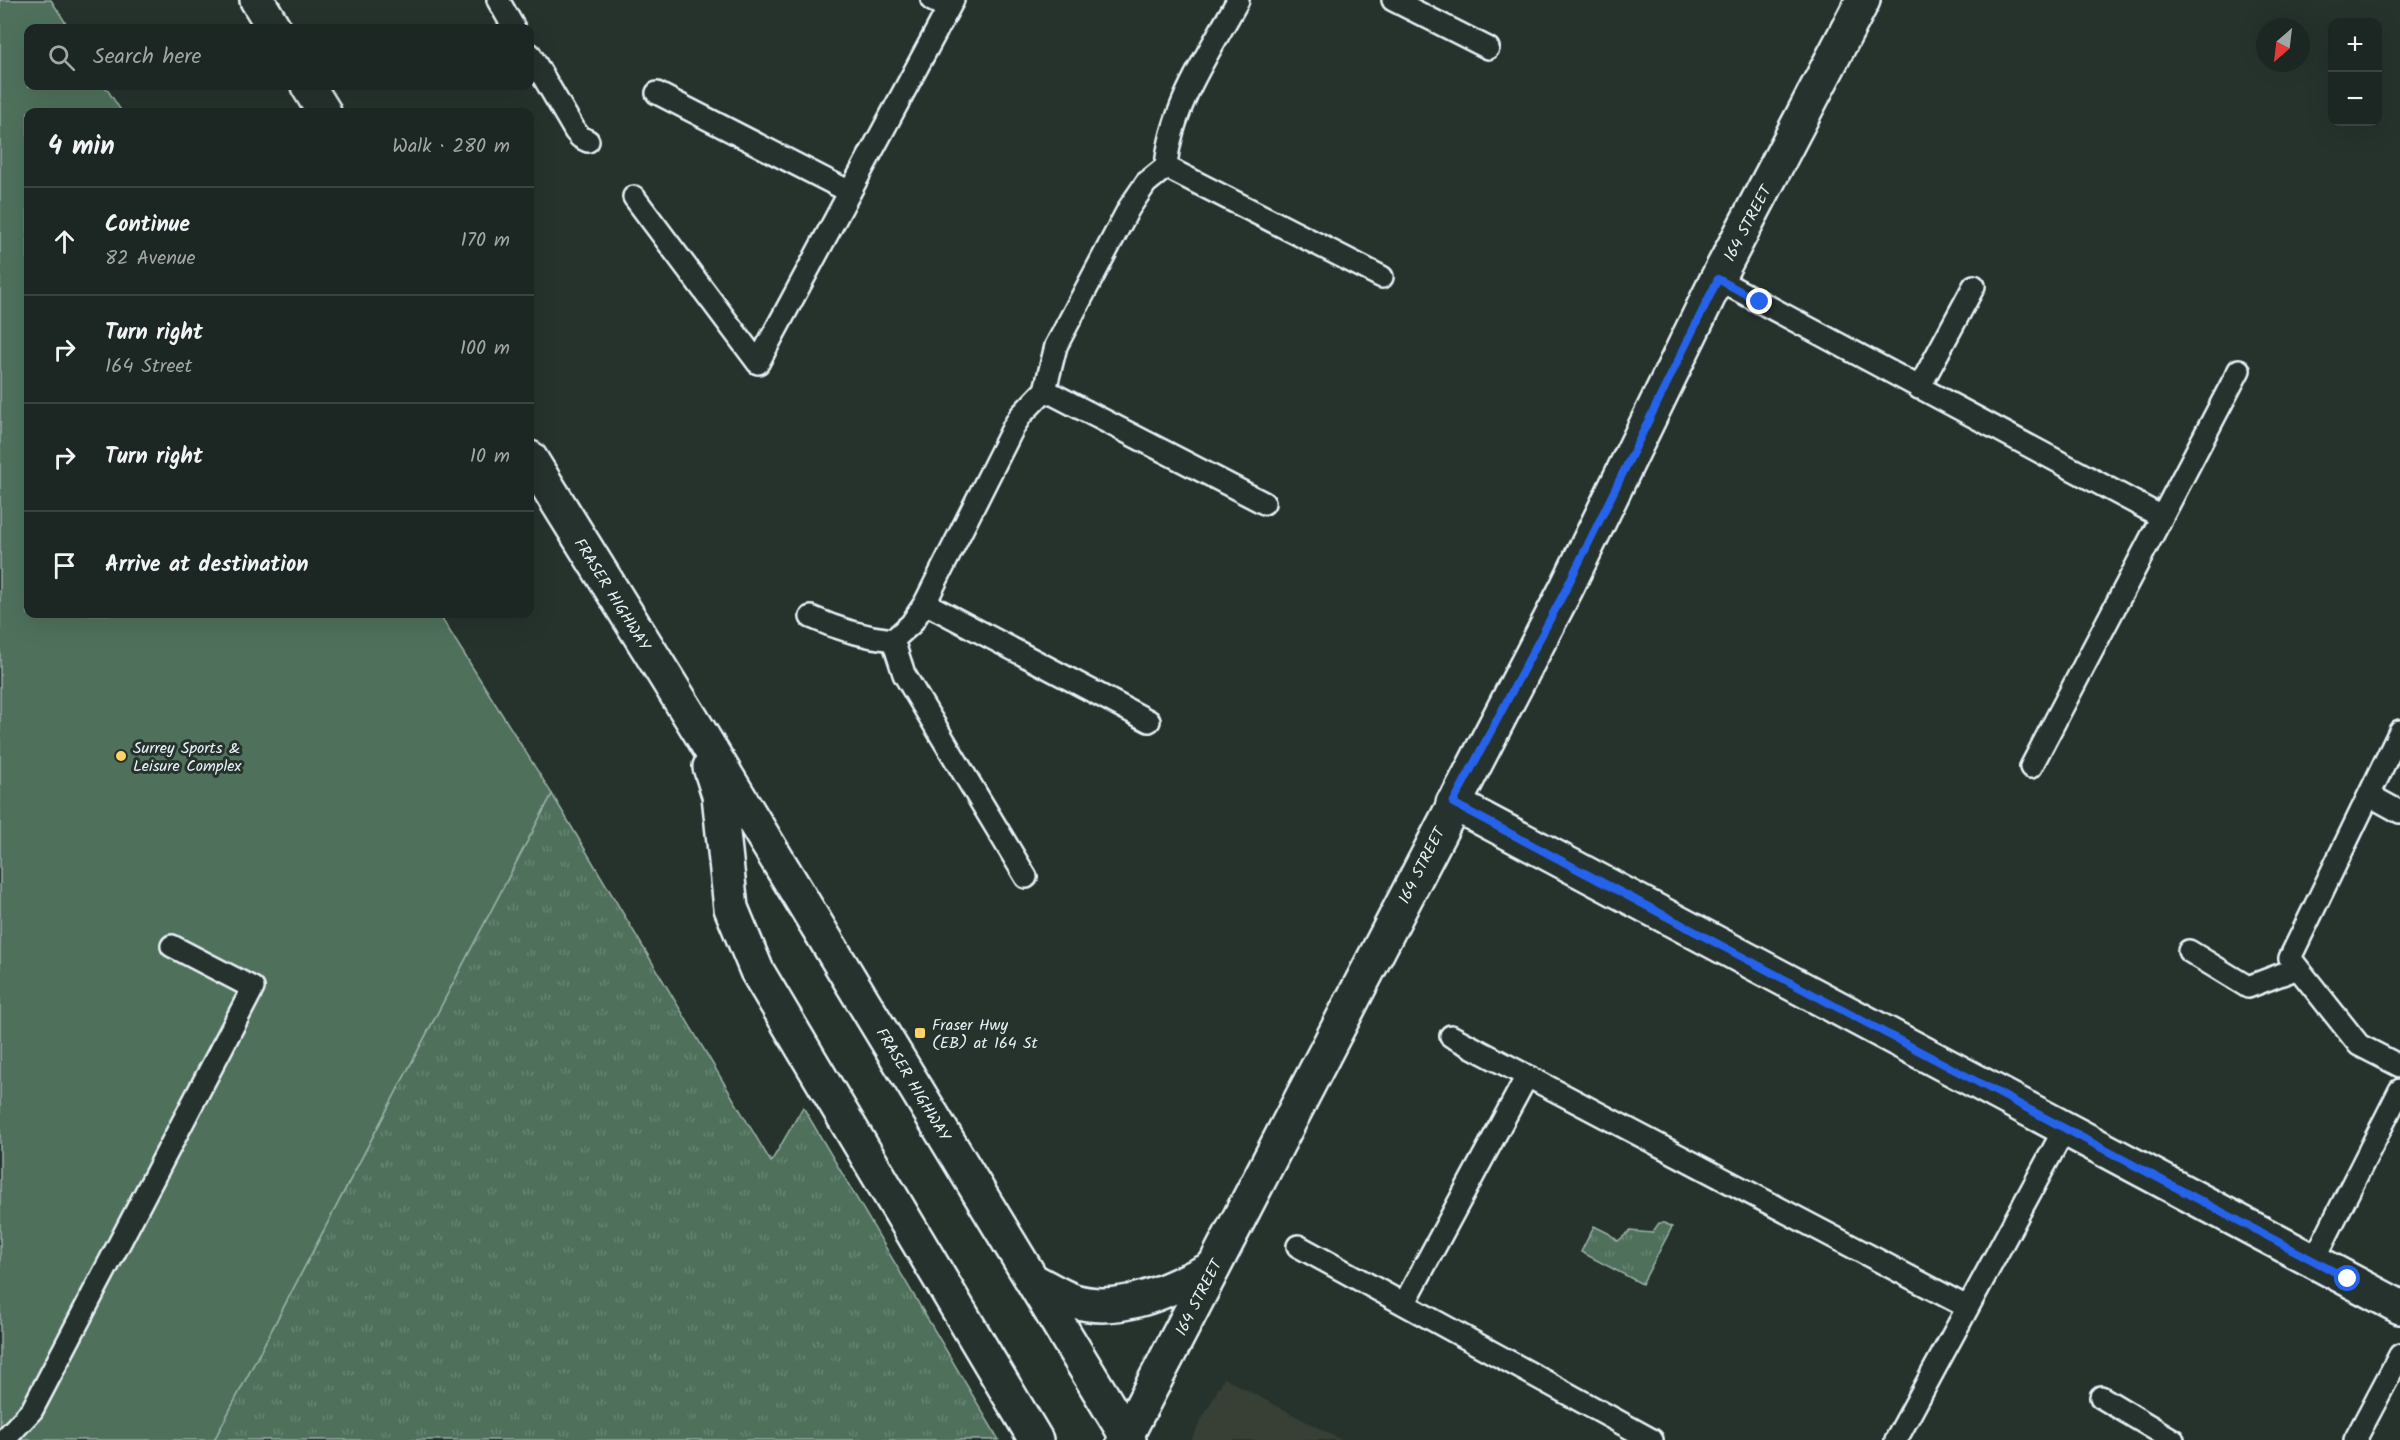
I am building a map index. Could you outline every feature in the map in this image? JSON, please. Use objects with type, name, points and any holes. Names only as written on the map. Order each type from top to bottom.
[{"type":"street","points":[[257,0],[272,24]]},
{"type":"street","name":"164 STREET","points":[[1126,1439],[1453,803],[1566,589],[1718,279],[1863,0]]},
{"type":"street","points":[[310,90],[322,108]]},
{"type":"street","name":"FRASER HIGHWAY","points":[[534,464],[698,729],[1126,1439]]},
{"type":"street","name":"FRASER HIGHWAY","points":[[698,729],[719,795],[731,908],[758,971],[1036,1440]]},
{"type":"street","points":[[1453,803],[2400,1307]]},
{"type":"street","points":[[1032,1280],[1075,1301],[1088,1304],[1108,1304],[1131,1302],[1154,1295],[1213,1268]]},
{"type":"lane","points":[[498,0],[512,24]]},
{"type":"lane","points":[[811,617],[831,627],[872,638],[893,640],[911,624],[925,603],[1014,426],[1021,415],[1045,390],[1056,346],[1129,208],[1146,183],[1166,167],[1168,148],[1180,108],[1238,0]]},
{"type":"lane","points":[[1393,0],[1488,48]]},
{"type":"lane","points":[[634,197],[758,363],[850,192],[944,3]]},
{"type":"lane","points":[[534,61],[575,131],[588,141]]},
{"type":"lane","points":[[657,93],[850,192]]},
{"type":"lane","points":[[1166,167],[1382,277]]},
{"type":"lane","points":[[1718,279],[2162,517]]},
{"type":"lane","points":[[1919,388],[1974,286]]},
{"type":"lane","points":[[2031,767],[2239,370]]},
{"type":"lane","points":[[1045,390],[1264,503]]},
{"type":"lane","points":[[925,603],[1149,721]]},
{"type":"lane","points":[[893,640],[904,674],[1026,877]]},
{"type":"lane","points":[[2400,731],[2290,958],[2359,1044],[2400,1066]]},
{"type":"lane","points":[[2369,795],[2400,812]]},
{"type":"lane","points":[[4,1440],[32,1410],[253,988],[172,946]]},
{"type":"lane","points":[[2188,951],[2248,987],[2298,968]]},
{"type":"lane","points":[[1451,1036],[1967,1306]]},
{"type":"lane","points":[[1404,1305],[1527,1076]]},
{"type":"lane","points":[[2314,1260],[2400,1090]]},
{"type":"lane","points":[[1896,1440],[2065,1128]]},
{"type":"lane","points":[[1298,1246],[1652,1440]]},
{"type":"lane","points":[[2355,1440],[2400,1355]]},
{"type":"lane","points":[[2101,1396],[2173,1440]]},
{"type":"shaded area","points":[[1224,1378],[1341,1440],[1191,1440]]},
{"type":"green space","points":[[0,0],[51,0],[66,24],[24,24],[24,90],[108,90],[119,108],[24,108],[24,618],[442,618],[552,794],[214,1440],[0,1440]]},
{"type":"green space","points":[[552,794],[771,1162],[803,1107],[999,1440],[214,1440]]},
{"type":"green space","points":[[1659,1223],[1672,1227],[1642,1284],[1581,1252],[1594,1226],[1618,1241],[1630,1231],[1652,1233]]},
{"type":"place","name":"Surrey Sports & Leisure Complex","points":[[121,756]]},
{"type":"place","name":"Fraser Hwy (EB) at 164 St","points":[[920,1033]]},
{"type":"route","points":[[1760,302],[1718,279],[1566,589],[1453,803],[2348,1279]]}]
